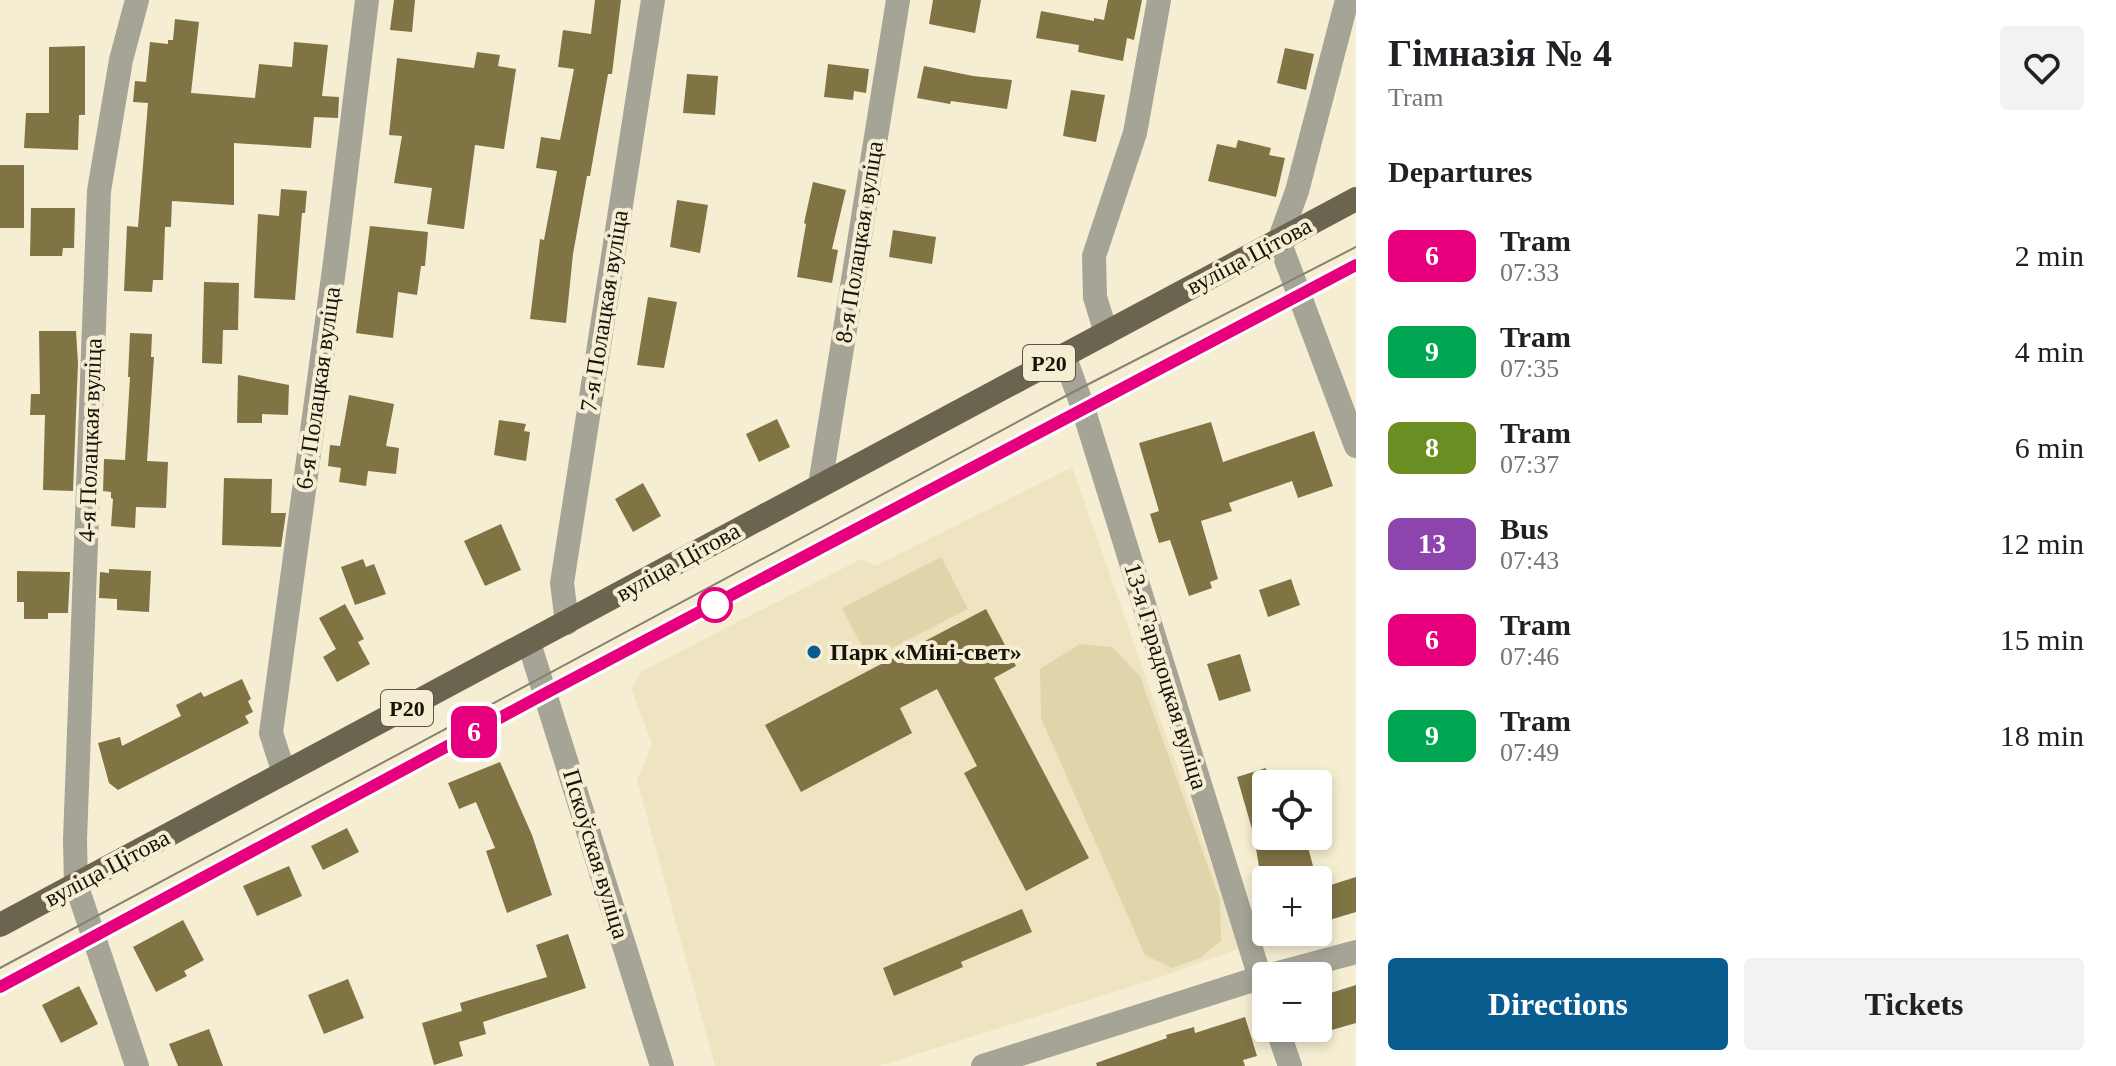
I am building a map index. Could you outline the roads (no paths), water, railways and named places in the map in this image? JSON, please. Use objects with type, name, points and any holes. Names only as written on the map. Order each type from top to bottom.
[{"type":"main road","name":"вуліца Цітова","points":[[0,925],[1356,199]]},
{"type":"street","name":"4-я Полацкая вуліца","points":[[137,0],[121,60],[99,191],[75,840],[76,884],[137,1066]]},
{"type":"street","name":"6-я Полацкая вуліца","points":[[284,773],[271,733],[367,0]]},
{"type":"street","name":"7-я Полацкая вуліца","points":[[567,623],[562,583],[653,0]]},
{"type":"street","name":"8-я Полацкая вуліца","points":[[820,485],[898,0]]},
{"type":"street","points":[[1106,333],[1095,297],[1094,256],[1135,133],[1159,0]]},
{"type":"street","points":[[1347,0],[1297,191],[1279,241],[1356,446]]},
{"type":"street","name":"13-я Гарадоцкая вуліца","points":[[1064,355],[1255,962]]},
{"type":"street","name":"Пскоўская вуліца","points":[[529,643],[662,1066]]},
{"type":"street","points":[[1329,962],[1356,952]]},
{"type":"street","points":[[983,1066],[1252,990]]},
{"type":"street","points":[[1282,1042],[1290,1066]]},
{"type":"tram line","points":[[0,968],[1077,390],[1356,247]]},
{"type":"tram line","points":[[0,987],[546,693],[1356,265]]},
{"type":"tram line","name":"6","points":[[0,987],[546,693],[1356,265]]},
{"type":"place","name":"Парк «Міні-свет»","points":[[814,652]]}]
